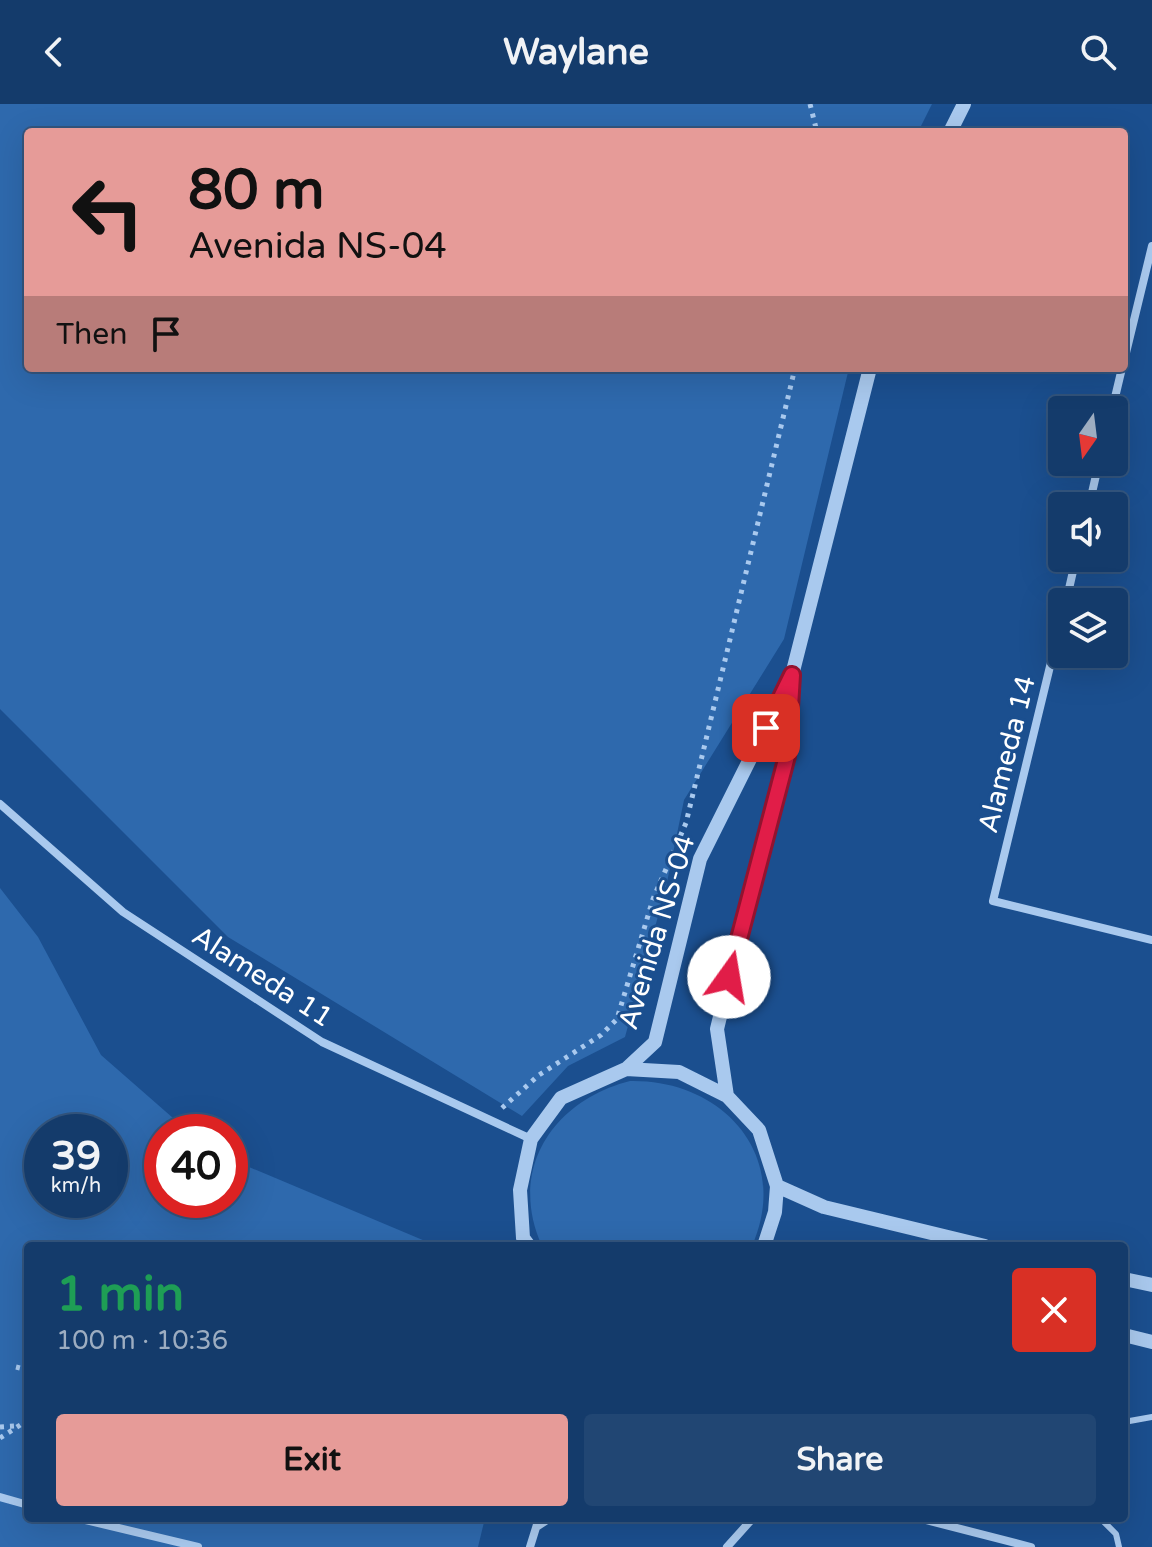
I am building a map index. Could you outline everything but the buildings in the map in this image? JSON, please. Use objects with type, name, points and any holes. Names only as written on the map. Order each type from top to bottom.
[{"type":"street","points":[[952,128],[964,104]]},
{"type":"street","points":[[1128,345],[1152,246]]},
{"type":"street","name":"Avenida NS-04","points":[[727,1096],[717,1029],[765,831],[787,756],[792,675],[869,372]]},
{"type":"street","points":[[1115,396],[1121,372]]},
{"type":"street","name":"Alameda 14","points":[[1050,668],[993,901],[1152,940]]},
{"type":"street","name":"Avenida NS-04","points":[[626,1069],[655,1042],[700,859],[792,675]]},
{"type":"street","name":"Alameda 11","points":[[0,804],[123,912],[309,1033],[531,1139]]},
{"type":"street","points":[[526,1242],[523,1238],[520,1190],[531,1139],[561,1098],[626,1069],[679,1072],[727,1096],[759,1130],[777,1186],[775,1212],[765,1242]]},
{"type":"street","points":[[777,1186],[824,1207],[968,1242]]},
{"type":"street","points":[[1128,1280],[1152,1285]]},
{"type":"street","points":[[1128,1336],[1152,1342]]},
{"type":"street","points":[[0,1497],[24,1504]]},
{"type":"street","points":[[94,1522],[198,1547]]},
{"type":"street","points":[[530,1547],[539,1522]]},
{"type":"street","points":[[727,1547],[749,1522]]},
{"type":"street","points":[[934,1522],[1031,1547]]},
{"type":"lane","points":[[1128,1421],[1152,1417]]},
{"type":"lane","points":[[1104,1522],[1116,1534],[1119,1547]]},
{"type":"path","points":[[810,104],[816,128]]},
{"type":"path","points":[[490,1119],[539,1075],[601,1035],[617,1019],[653,899],[686,823],[794,372]]},
{"type":"path","points":[[16,1367],[24,1369]]},
{"type":"path","points":[[0,1427],[24,1423]]},
{"type":"path","points":[[0,1438],[24,1424]]},
{"type":"shaded area","points":[[0,104],[932,104],[920,128],[24,128],[24,372],[848,372],[784,639],[684,800],[666,887],[625,1037],[568,1066],[522,1116],[228,937],[0,709]]},
{"type":"shaded area","points":[[0,888],[38,937],[101,1055],[168,1114],[144,1114],[144,1218],[248,1218],[248,1167],[427,1242],[24,1242],[24,1522],[484,1522],[478,1547],[0,1547]]},
{"type":"shaded area","points":[[630,1081],[663,1084],[694,1093],[720,1108],[740,1129],[755,1153],[763,1182],[762,1213],[753,1242],[541,1242],[533,1218],[530,1190],[534,1165],[544,1142],[560,1121],[579,1104],[603,1090]]},
{"type":"route","points":[[729,977],[787,756],[792,675],[766,728]]}]
